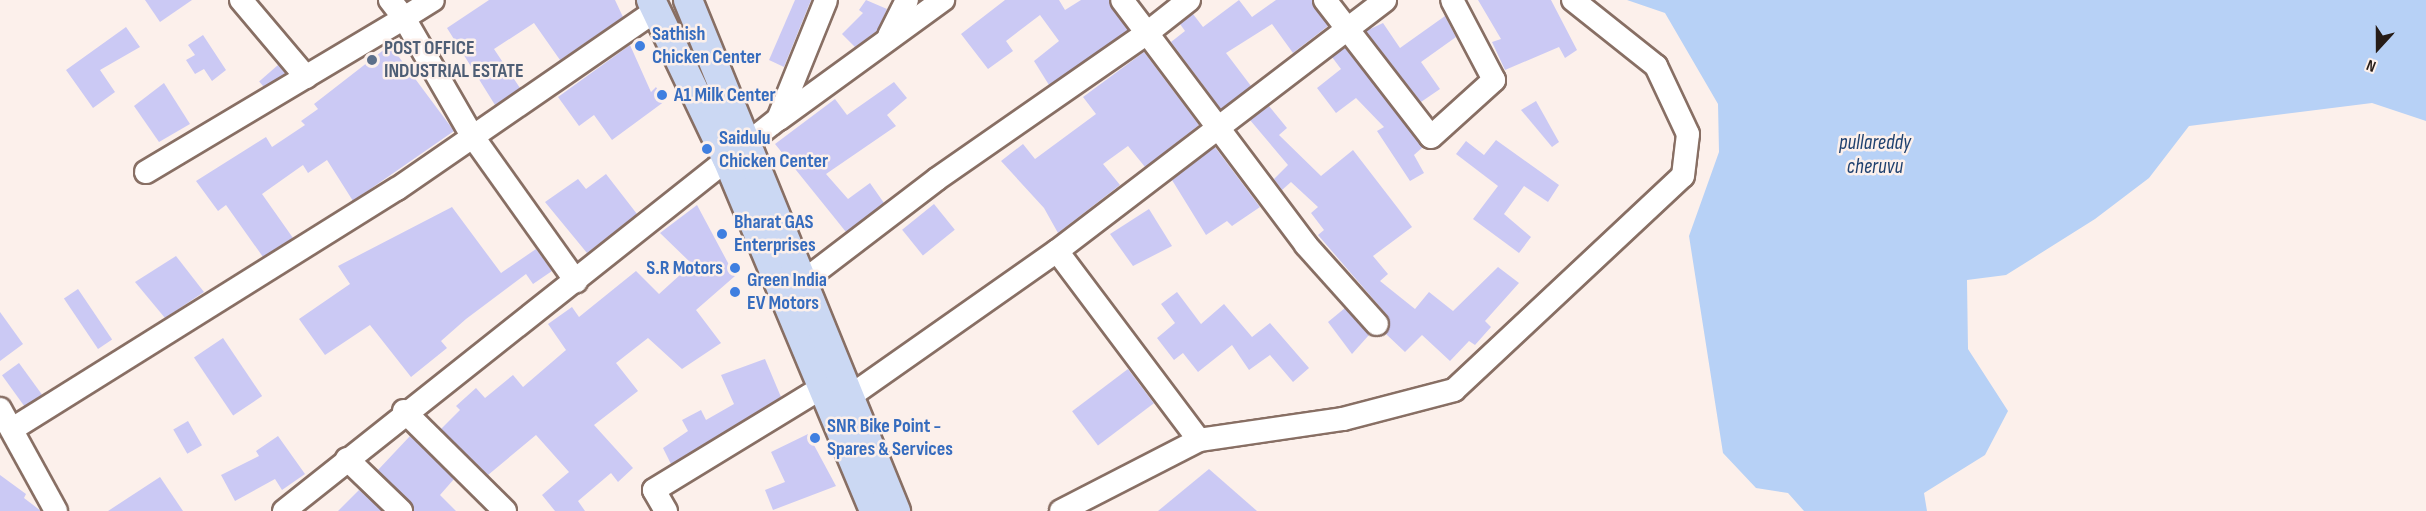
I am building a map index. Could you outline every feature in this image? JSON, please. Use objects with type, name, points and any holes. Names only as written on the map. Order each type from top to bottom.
[{"type":"main road","points":[[688,0],[736,152],[836,392],[896,511]]},
{"type":"main road","points":[[653,5],[736,152],[801,283],[874,511]]},
{"type":"street","points":[[241,0],[306,78]]},
{"type":"street","points":[[390,0],[404,18],[471,134],[576,281]]},
{"type":"street","points":[[146,172],[433,0]]},
{"type":"street","points":[[778,119],[826,0]]},
{"type":"street","points":[[887,40],[908,0]]},
{"type":"street","points":[[284,511],[404,411],[576,281],[778,119],[943,0]]},
{"type":"street","points":[[1122,0],[1221,125],[1306,245],[1377,324]]},
{"type":"street","points":[[801,283],[937,179],[1147,33],[1189,0]]},
{"type":"street","points":[[1325,0],[1345,29],[1431,137],[1494,80],[1452,0]]},
{"type":"street","points":[[666,511],[654,489],[836,392],[1057,251],[1385,0]]},
{"type":"street","points":[[1061,511],[1199,440],[1342,419],[1454,390],[1683,176],[1688,134],[1656,66],[1573,0]]},
{"type":"street","points":[[14,428],[397,189],[653,5]]},
{"type":"street","points":[[1057,251],[1199,440]]},
{"type":"street","points":[[0,409],[14,428],[56,511]]},
{"type":"street","points":[[404,411],[505,511]]},
{"type":"street","points":[[347,459],[401,511]]},
{"type":"water","name":"pullareddy cheruvu","points":[[1627,0],[2426,0],[2426,121],[2372,103],[2189,126],[2149,178],[2095,219],[2006,275],[1967,280],[1968,349],[2008,411],[1985,455],[1924,493],[1927,511],[1804,511],[1788,493],[1756,488],[1723,453],[1689,236],[1719,152],[1718,104],[1665,13]]},
{"type":"building","points":[[145,0],[192,0],[160,22]]},
{"type":"building","points":[[489,0],[615,0],[623,17],[560,60],[534,23],[494,49],[520,88],[495,105],[447,28]]},
{"type":"building","points":[[795,0],[811,0],[784,67],[769,60]]},
{"type":"building","points":[[866,0],[887,9],[877,31],[855,47],[842,34],[863,13],[859,10]]},
{"type":"building","points":[[1005,0],[1059,0],[1065,10],[1081,0],[1109,0],[1128,30],[1049,85],[1034,61],[1059,41],[1040,15],[1006,41],[1013,51],[988,69],[961,34]]},
{"type":"building","points":[[1239,0],[1252,17],[1276,0],[1312,0],[1328,26],[1293,53],[1272,24],[1226,53],[1251,86],[1221,109],[1171,42],[1185,31],[1180,24],[1193,14],[1203,27]]},
{"type":"building","points":[[1478,0],[1551,0],[1577,50],[1565,58],[1559,47],[1505,70],[1492,42],[1501,39]]},
{"type":"building","points":[[1445,16],[1456,37],[1421,62],[1440,89],[1421,102],[1366,31],[1383,23],[1400,48]]},
{"type":"building","points":[[126,27],[140,47],[100,70],[115,92],[93,108],[66,70]]},
{"type":"building","points":[[203,35],[226,70],[212,81],[204,69],[195,74],[186,60],[195,55],[188,45]]},
{"type":"building","points":[[390,45],[454,131],[353,201],[327,160],[308,173],[303,165],[262,194],[293,238],[263,257],[226,205],[218,211],[196,181],[266,137],[272,147],[305,125],[301,121],[318,109],[314,104]]},
{"type":"building","points":[[630,45],[651,92],[656,87],[665,101],[612,140],[594,115],[579,126],[558,97]]},
{"type":"building","points":[[1345,48],[1423,147],[1414,155],[1424,173],[1410,181],[1377,131],[1384,127],[1356,98],[1336,113],[1317,88],[1341,69],[1332,57]]},
{"type":"building","points":[[1144,52],[1199,125],[1145,167],[1128,146],[1103,164],[1120,185],[1058,233],[1044,208],[1001,161],[1023,144],[1035,159],[1096,114],[1083,97]]},
{"type":"building","points":[[278,65],[285,73],[266,90],[259,81]]},
{"type":"building","points":[[894,82],[907,98],[887,115],[896,126],[826,174],[848,199],[870,183],[884,203],[846,232],[775,144],[835,99],[847,115]]},
{"type":"building","points":[[164,83],[190,124],[159,142],[134,106]]},
{"type":"building","points":[[1536,101],[1559,142],[1552,147],[1521,110]]},
{"type":"building","points":[[1269,106],[1287,128],[1279,135],[1321,176],[1353,150],[1412,227],[1373,256],[1388,274],[1380,281],[1415,309],[1429,292],[1453,311],[1498,267],[1519,283],[1485,321],[1491,327],[1475,345],[1469,341],[1450,361],[1422,335],[1405,352],[1386,334],[1387,315],[1318,235],[1324,230],[1311,213],[1318,207],[1291,182],[1282,190],[1274,179],[1288,165],[1250,120]]},
{"type":"building","points":[[1496,140],[1559,185],[1548,202],[1524,186],[1504,214],[1531,237],[1519,253],[1473,219],[1498,186],[1456,154],[1466,141],[1484,155]]},
{"type":"building","points":[[1215,147],[1260,207],[1232,226],[1227,221],[1206,235],[1172,180]]},
{"type":"building","points":[[606,174],[637,214],[587,253],[545,202],[578,179],[586,189]]},
{"type":"building","points":[[934,204],[955,230],[923,255],[902,230]]},
{"type":"building","points":[[697,205],[735,276],[696,310],[721,343],[682,369],[648,338],[616,363],[638,391],[594,425],[633,468],[618,482],[611,473],[578,501],[585,511],[555,511],[542,495],[569,472],[536,435],[488,475],[441,429],[460,410],[456,406],[476,388],[485,398],[513,375],[523,387],[566,350],[548,324],[572,307],[579,317],[636,271],[659,294],[692,264],[660,233]]},
{"type":"building","points":[[452,207],[501,273],[536,249],[552,271],[533,284],[526,274],[466,319],[441,341],[447,348],[411,377],[370,325],[325,355],[299,319],[350,284],[338,266]]},
{"type":"building","points":[[1149,209],[1172,246],[1133,266],[1110,234]]},
{"type":"building","points":[[176,256],[204,292],[165,318],[135,282]]},
{"type":"building","points":[[78,289],[112,340],[98,349],[64,299]]},
{"type":"building","points":[[1177,292],[1201,324],[1224,304],[1252,337],[1270,323],[1309,368],[1293,382],[1270,355],[1249,370],[1232,345],[1198,372],[1183,353],[1174,360],[1157,338],[1175,323],[1161,304]]},
{"type":"building","points":[[1345,308],[1369,335],[1352,354],[1328,322]]},
{"type":"building","points":[[0,312],[23,344],[0,361]]},
{"type":"building","points":[[223,338],[262,396],[233,416],[194,358]]},
{"type":"building","points":[[765,359],[781,397],[671,464],[663,448],[688,431],[682,420],[701,410],[706,420],[734,404],[721,375]]},
{"type":"building","points":[[19,363],[42,395],[25,407],[2,375]]},
{"type":"building","points":[[1128,369],[1154,403],[1098,445],[1072,411]]},
{"type":"building","points":[[188,421],[202,445],[187,454],[173,430]]},
{"type":"building","points":[[808,434],[836,486],[773,510],[765,490],[785,482],[771,452]]},
{"type":"building","points":[[278,436],[305,474],[282,490],[275,479],[235,501],[221,475],[259,456],[256,451]]},
{"type":"building","points":[[410,436],[454,479],[440,495],[456,511],[414,511],[378,470]]},
{"type":"building","points":[[1209,469],[1257,511],[1158,511]]},
{"type":"building","points":[[0,475],[26,494],[24,498],[41,511],[0,511]]},
{"type":"building","points":[[160,477],[183,511],[108,511]]},
{"type":"building","points":[[359,490],[382,511],[338,511]]},
{"type":"place","name":"Sathish Chicken Center","points":[[640,46]]},
{"type":"place","name":"POST OFFICE INDUSTRIAL ESTATE","points":[[372,60]]},
{"type":"place","name":"A1 Milk Center","points":[[662,95]]},
{"type":"place","name":"Saidulu Chicken Center","points":[[707,149]]},
{"type":"place","name":"Bharat GAS Enterprises","points":[[722,234]]},
{"type":"place","name":"S.R Motors","points":[[735,268]]},
{"type":"place","name":"Green India EV Motors","points":[[735,292]]},
{"type":"place","name":"SNR Bike Point - Spares & Services","points":[[815,438]]}]
